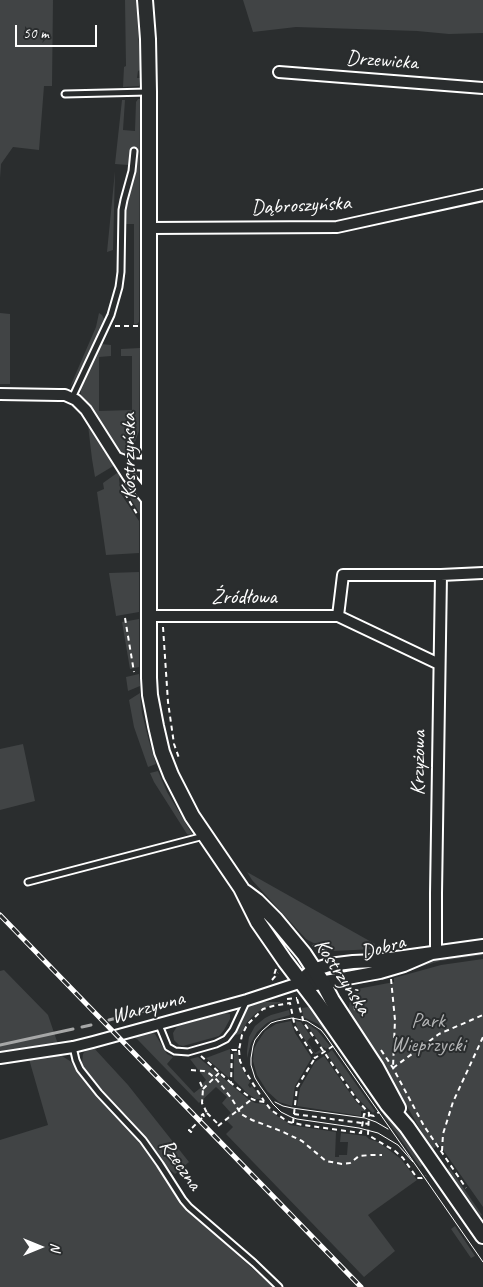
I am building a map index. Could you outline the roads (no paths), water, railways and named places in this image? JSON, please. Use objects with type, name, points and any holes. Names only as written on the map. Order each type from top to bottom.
[{"type":"main road","name":"Kostrzyńska","points":[[145,0],[149,92],[149,502],[155,616],[150,688],[162,752],[170,774],[192,816],[241,888],[258,922],[285,961],[298,988],[407,1127],[483,1236]]},
{"type":"main road","name":"Kostrzyńska","points":[[241,888],[258,901],[294,941],[376,1067],[396,1102],[407,1127]]},
{"type":"street","name":"Drzewicka","points":[[278,72],[483,88]]},
{"type":"street","name":"Dąbroszyńska","points":[[149,228],[337,227],[483,195]]},
{"type":"street","points":[[0,394],[59,394],[72,398],[86,410],[128,476],[149,502]]},
{"type":"street","points":[[117,458],[132,464],[149,465]]},
{"type":"street","points":[[338,616],[343,575],[483,573]]},
{"type":"street","name":"Krzyżowa","points":[[434,953],[441,575]]},
{"type":"street","name":"Źródłowa","points":[[155,616],[338,616],[439,664]]},
{"type":"street","name":"Dobra","points":[[314,970],[336,964],[375,961],[483,946]]},
{"type":"street","name":"Dobra","points":[[298,988],[380,972],[434,953]]},
{"type":"street","points":[[298,988],[307,975],[314,970]]},
{"type":"street","name":"Warzywna","points":[[0,1058],[73,1047],[298,988]]},
{"type":"lane","points":[[65,94],[149,92]]},
{"type":"lane","points":[[72,398],[116,301],[121,280],[122,210],[132,171],[134,151]]},
{"type":"lane","points":[[28,882],[206,836]]},
{"type":"lane","points":[[159,1025],[168,1047],[175,1051],[188,1052],[226,1039],[233,1030],[247,1000]]},
{"type":"lane","name":"Rzeczna","points":[[73,1047],[80,1069],[142,1140],[189,1207],[279,1287]]},
{"type":"waterway","points":[[109,1020],[144,1011]]},
{"type":"waterway","points":[[82,1027],[91,1025]]},
{"type":"waterway","points":[[0,1045],[73,1029]]},
{"type":"tram line","points":[[413,1162],[398,1145],[378,1133],[359,1128],[297,1119],[281,1112],[260,1086],[251,1065],[253,1046],[262,1031],[271,1023],[292,1018],[307,1021],[321,1030],[483,1262]]},
{"type":"tram line","points":[[275,1102],[292,1108],[365,1118],[388,1129]]},
{"type":"railway","points":[[0,915],[361,1287]]},
{"type":"park label","name":"Park Wieprzycki","points":[[428,1033]]}]
